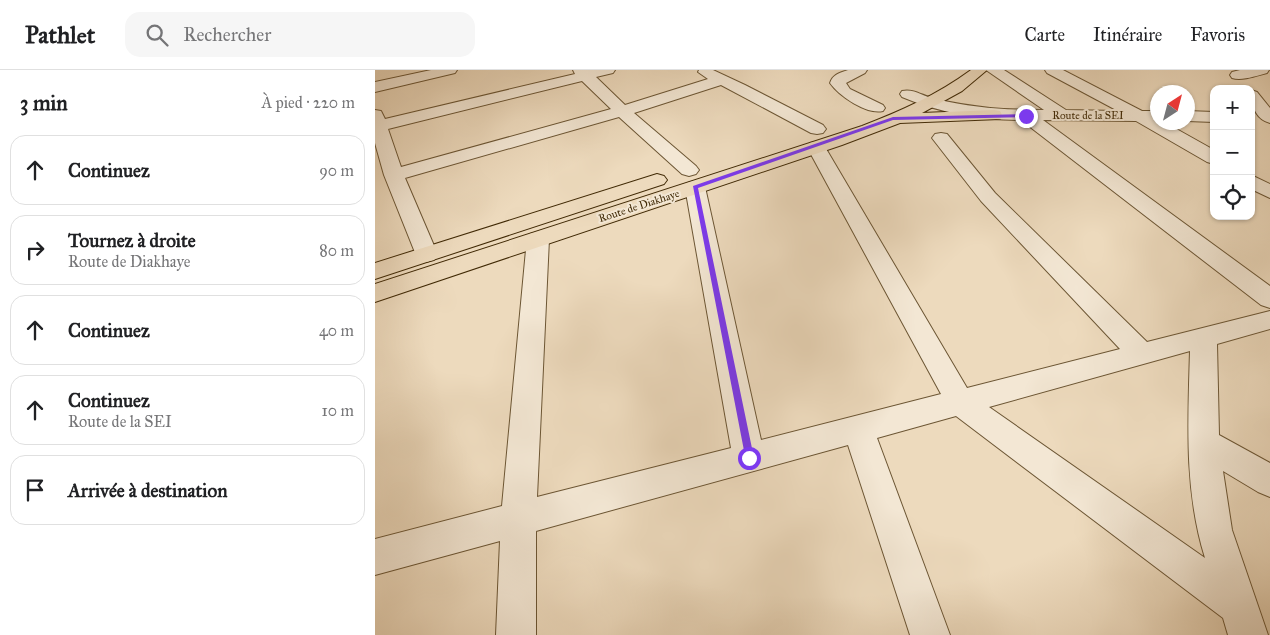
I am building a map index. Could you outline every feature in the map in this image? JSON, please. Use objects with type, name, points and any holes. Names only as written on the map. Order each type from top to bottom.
[{"type":"main road","name":"Route de Diakhaye","points":[[885,114],[908,94],[980,70]]},
{"type":"main road","name":"Route de Diakhaye","points":[[375,271],[817,138],[885,114],[930,103],[956,77]]},
{"type":"main road","points":[[956,77],[994,116]]},
{"type":"main road","points":[[885,114],[994,116]]},
{"type":"main road","name":"Route de Diakhaye","points":[[744,152],[817,138]]},
{"type":"main road","name":"Route de Diakhaye","points":[[375,294],[538,239],[697,174]]},
{"type":"street","points":[[375,87],[450,70]]},
{"type":"street","points":[[426,255],[394,175],[377,121],[583,72],[608,70]]},
{"type":"street","points":[[699,70],[721,80],[817,138],[960,402],[1243,620]]},
{"type":"street","points":[[859,70],[839,79],[838,83],[845,92],[885,114]]},
{"type":"street","points":[[995,70],[1063,116]]},
{"type":"street","points":[[1052,70],[1089,90],[1149,116],[1210,155]]},
{"type":"street","points":[[1234,72],[1262,70]]},
{"type":"street","points":[[583,72],[622,111],[697,174],[749,458]]},
{"type":"street","points":[[1234,72],[1244,85]]},
{"type":"street","points":[[394,175],[622,111],[721,80]]},
{"type":"street","points":[[1037,97],[1089,90]]},
{"type":"street","name":"Route de la SEI","points":[[908,94],[930,103],[994,116],[1149,116]]},
{"type":"street","points":[[1255,102],[1265,118]]},
{"type":"street","points":[[1026,116],[1270,299]]},
{"type":"street","points":[[1195,116],[1210,117]]},
{"type":"street","points":[[941,138],[988,197],[1142,354]]},
{"type":"street","points":[[1255,183],[1270,192]]},
{"type":"street","points":[[516,635],[518,519],[538,239]]},
{"type":"street","points":[[375,557],[1270,320]]},
{"type":"street","points":[[1204,338],[1203,442],[1214,530],[1243,620]]},
{"type":"street","points":[[857,430],[930,635]]},
{"type":"street","points":[[1203,442],[1270,481]]},
{"type":"route","points":[[749,458],[695,187],[852,135],[893,119],[1026,116]]}]
